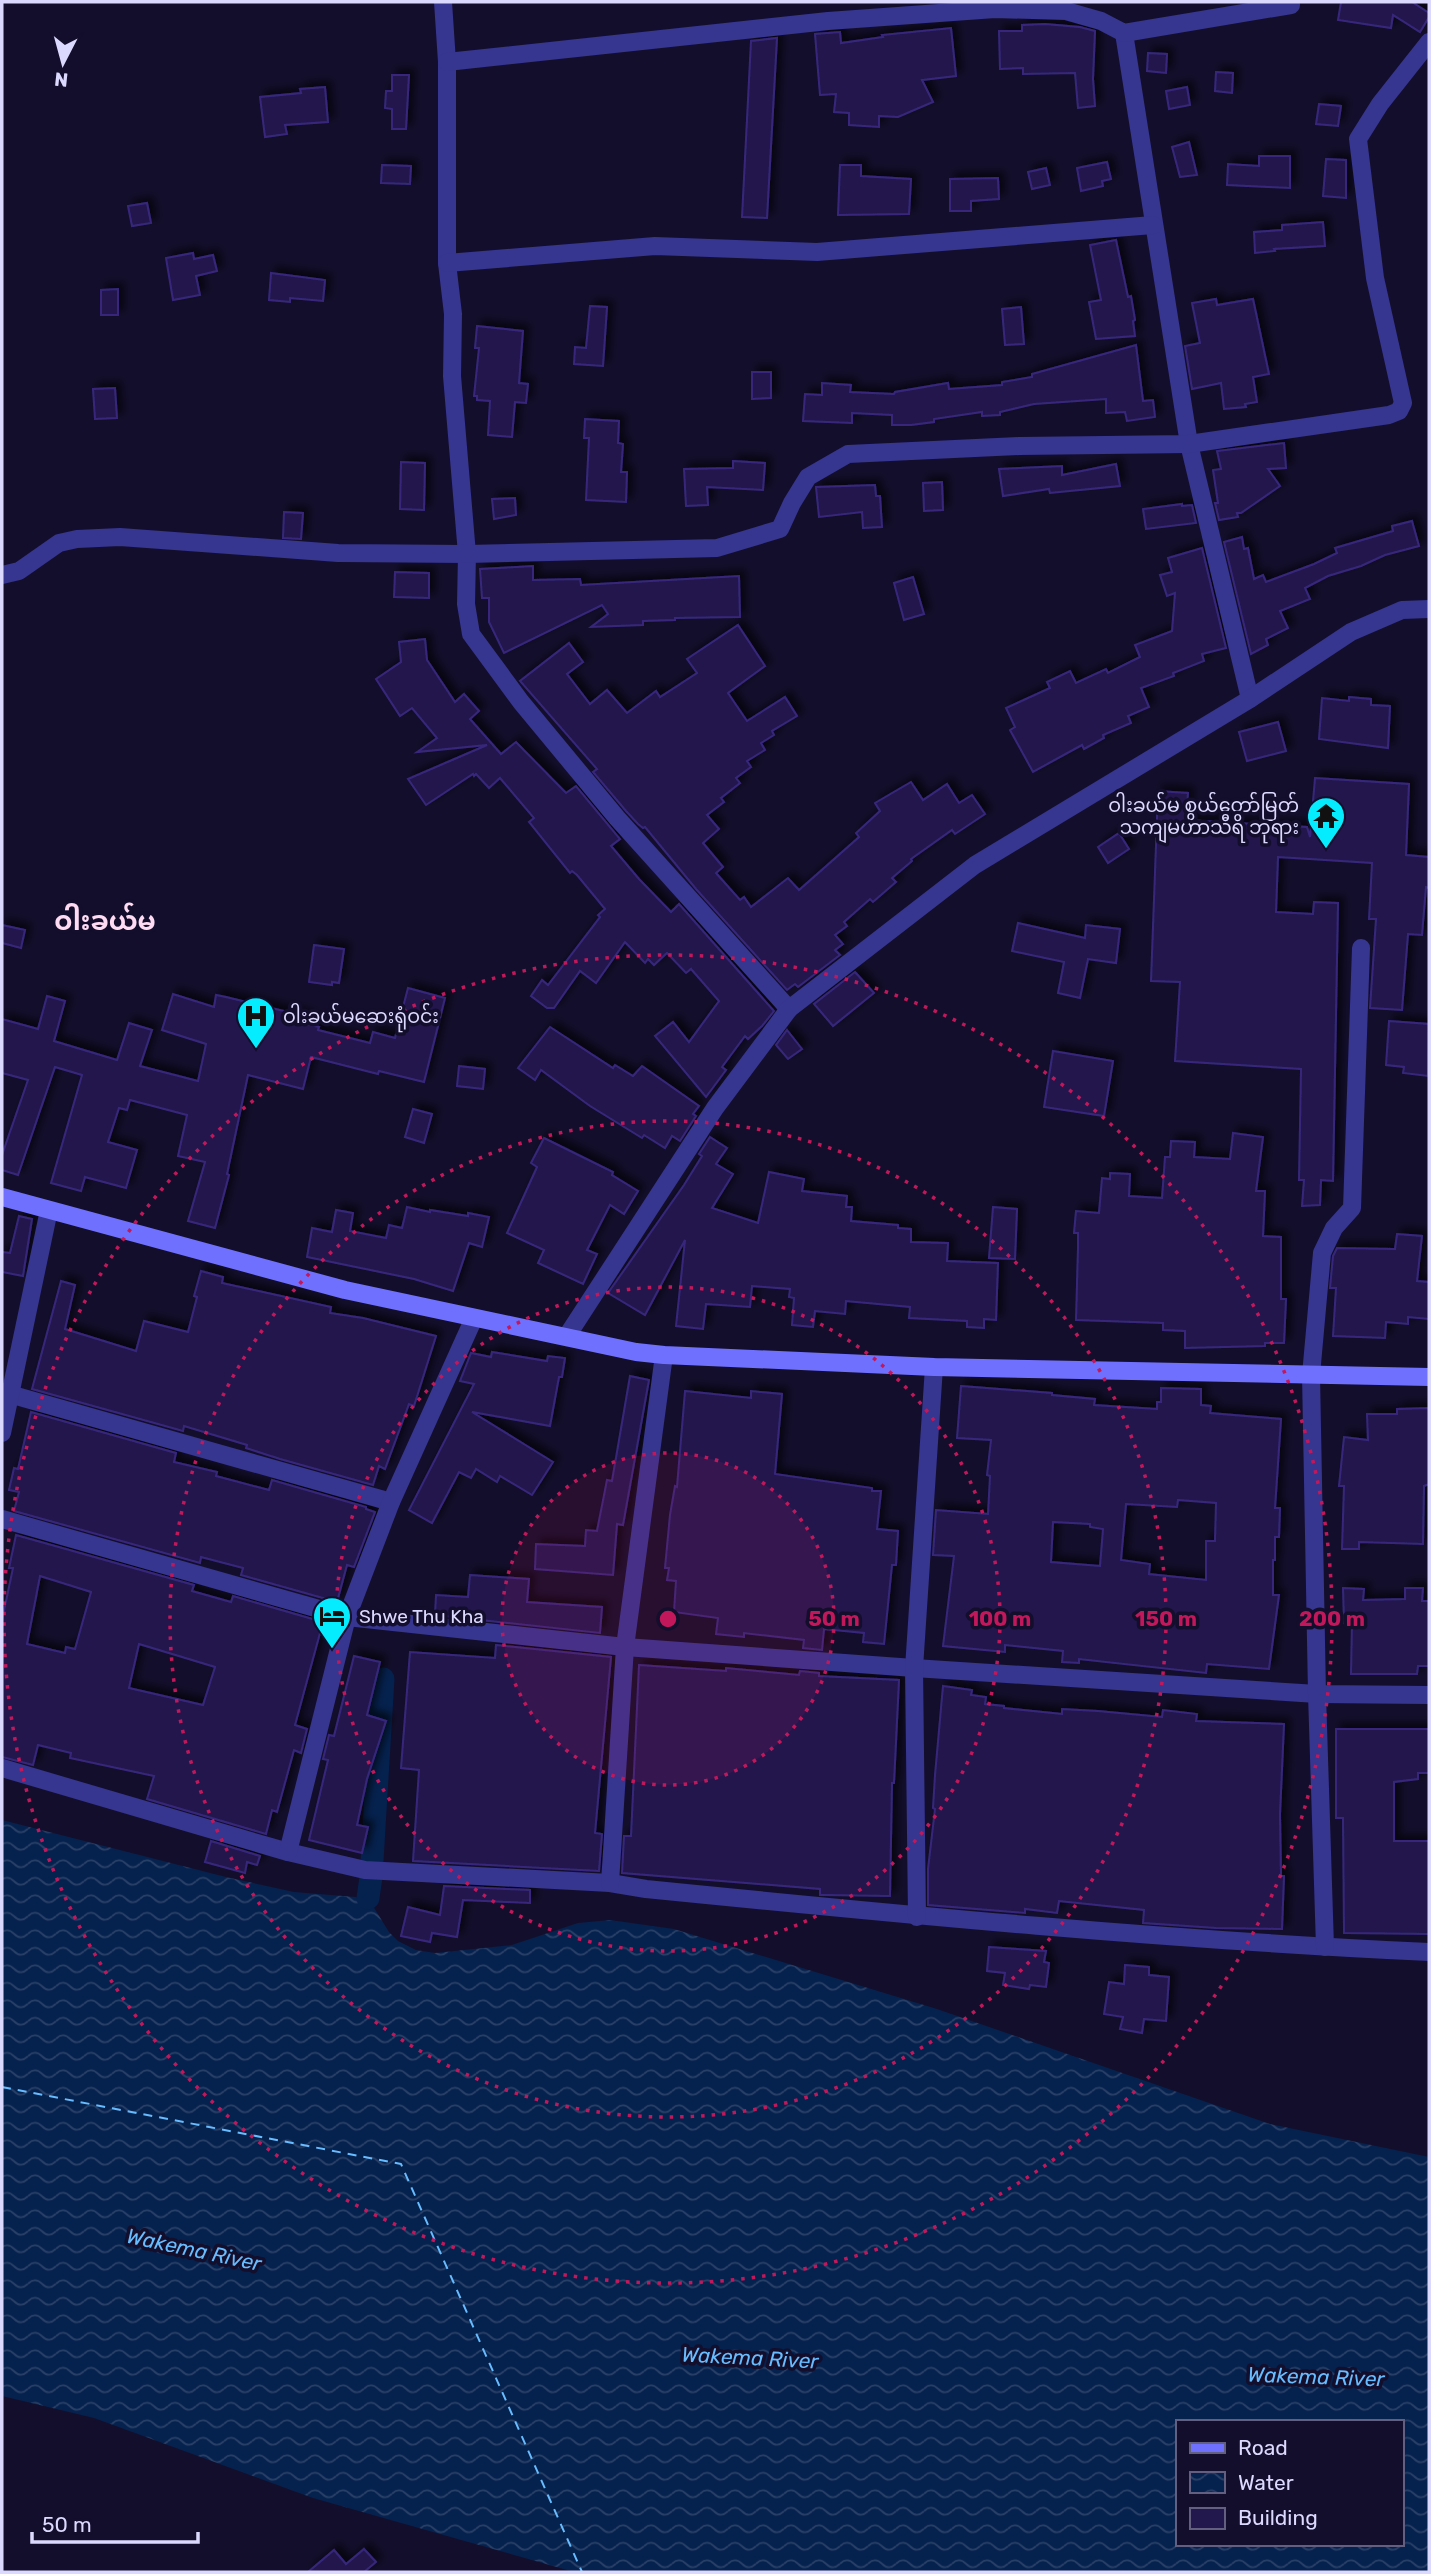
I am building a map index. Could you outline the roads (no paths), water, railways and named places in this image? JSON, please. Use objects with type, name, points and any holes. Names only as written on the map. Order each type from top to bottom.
[{"type":"street","points":[[443,2],[447,62],[447,263],[453,314],[452,376],[467,554],[466,604],[471,634],[521,702],[617,818],[789,1009]]},
{"type":"street","points":[[447,62],[828,21],[995,9],[1066,11],[1101,21],[1124,33],[1291,5]]},
{"type":"street","points":[[1124,33],[1189,444],[1250,699]]},
{"type":"street","points":[[2,575],[19,571],[59,543],[77,539],[120,537],[338,554],[717,548],[780,529],[808,477],[848,454],[1019,446],[1189,444],[1389,415],[1399,411],[1402,403],[1375,278],[1358,139],[1380,104],[1429,41]]},
{"type":"street","points":[[447,263],[655,246],[817,253],[1153,225]]},
{"type":"street","points":[[567,1336],[715,1108],[789,1009],[975,865],[1250,699],[1351,632],[1402,610],[1429,609]]},
{"type":"street","points":[[1325,1947],[1311,1375],[1322,1253],[1334,1228],[1352,1208],[1361,948]]},
{"type":"street","points":[[2,1198],[345,1290],[636,1352],[934,1367],[1429,1377]]},
{"type":"street","points":[[2,1433],[6,1393],[49,1210]]},
{"type":"street","points":[[288,1852],[348,1617],[391,1502],[474,1318]]},
{"type":"street","points":[[610,1883],[625,1647],[664,1355]]},
{"type":"street","points":[[917,1917],[914,1668],[934,1367]]},
{"type":"street","points":[[6,1393],[391,1502]]},
{"type":"street","points":[[2,1519],[348,1617],[625,1647],[914,1668],[1317,1694],[1429,1695]]},
{"type":"street","points":[[2,1768],[288,1852],[365,1870],[610,1883],[917,1917],[1325,1947],[1429,1952]]},
{"type":"water","name":"Wakema River","points":[[2,1820],[294,1892],[368,1898],[389,1932],[398,1941],[416,1950],[435,1953],[512,1945],[578,1923],[610,1920],[674,1929],[937,2009],[1270,2124],[1429,2157],[1429,2572],[574,2572],[313,2498],[94,2418],[2,2396]]},
{"type":"waterway","points":[[372,1861],[383,1679]]},
{"type":"waterway","points":[[368,1898],[371,1877]]},
{"type":"place","name":"ဝါးခယ်မ စွယ်တော်မြတ် သကျမဟာသီရိ ဘုရား","points":[[1326,850]]},
{"type":"place","name":"ဝါးခယ်မဆေးရုံဝင်း","points":[[256,1050]]},
{"type":"place","name":"Shwe Thu Kha","points":[[332,1650]]},
{"type":"district","name":"ဝါးခယ်မ","points":[[105,921]]}]
